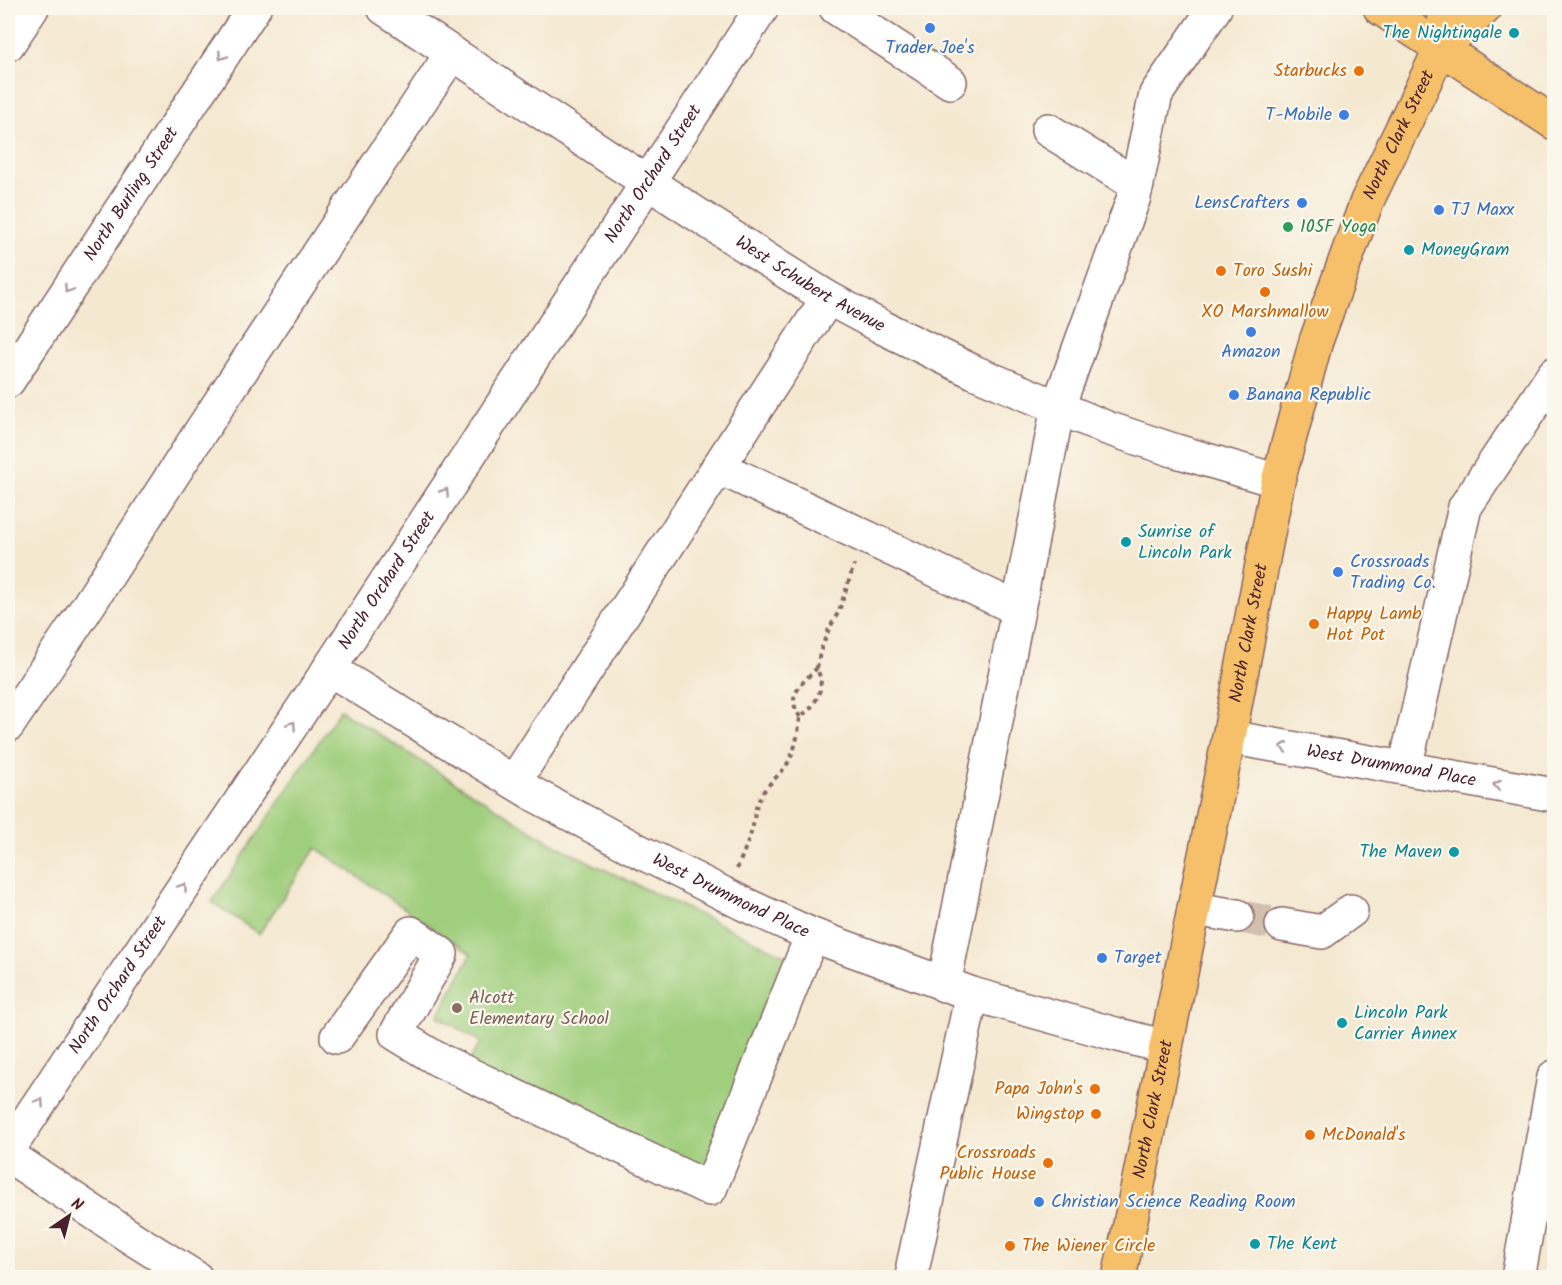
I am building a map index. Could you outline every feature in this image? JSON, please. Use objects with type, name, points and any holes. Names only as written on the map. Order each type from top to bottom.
[{"type":"main road","points":[[1380,8],[1554,123]]},
{"type":"main road","name":"North Clark Street","points":[[1119,1278],[1278,482],[1316,341],[1367,201],[1441,48],[1446,8]]},
{"type":"main road","points":[[1441,48],[1485,8]]},
{"type":"street","points":[[8,44],[32,8]]},
{"type":"street","name":"North Burling Street","points":[[8,381],[254,8]]},
{"type":"street","name":"West Schubert Avenue","points":[[384,8],[648,183],[828,298],[884,328],[974,372],[1118,432],[1278,482]]},
{"type":"street","name":"North Orchard Street","points":[[8,1153],[329,669],[762,8]]},
{"type":"street","points":[[836,8],[950,82]]},
{"type":"street","points":[[913,1266],[1018,609],[1058,407],[1134,197],[1156,94],[1215,8]]},
{"type":"street","points":[[8,725],[452,53]]},
{"type":"street","points":[[1048,130],[1137,185]]},
{"type":"street","points":[[514,782],[828,298]]},
{"type":"street","points":[[1405,768],[1465,507],[1554,374]]},
{"type":"street","points":[[718,467],[1018,609]]},
{"type":"street","name":"West Drummond Place","points":[[329,669],[514,782],[637,850],[744,904],[812,935],[958,989],[1166,1047]]},
{"type":"street","name":"West Drummond Place","points":[[1229,736],[1554,795]]},
{"type":"street","points":[[1194,909],[1237,916]]},
{"type":"street","points":[[1282,925],[1322,932],[1351,911]]},
{"type":"street","points":[[337,1037],[411,933],[441,954],[396,1034],[446,1063],[710,1189],[812,935]]},
{"type":"street","points":[[1518,1278],[1554,1077]]},
{"type":"street","points":[[8,1153],[122,1232],[196,1278]]},
{"type":"path","points":[[800,717],[810,709],[820,690],[821,680],[817,668],[820,652],[839,611],[853,567],[866,537]]},
{"type":"path","points":[[736,872],[753,827],[754,812],[759,799],[790,760],[800,717],[795,708],[794,698],[800,687],[817,668]]},
{"type":"green space","points":[[340,710],[550,842],[791,958],[704,1173],[462,1071],[481,1042],[438,1016],[471,954],[316,848],[259,934],[212,902]]},
{"type":"tunnel","points":[[1237,916],[1282,925]]},
{"type":"place","name":"Trader Joe's","points":[[930,28]]},
{"type":"place","name":"The Nightingale","points":[[1514,33]]},
{"type":"place","name":"Starbucks","points":[[1359,71]]},
{"type":"place","name":"T-Mobile","points":[[1344,115]]},
{"type":"place","name":"LensCrafters","points":[[1302,203]]},
{"type":"place","name":"TJ Maxx","points":[[1439,210]]},
{"type":"place","name":"105F Yoga","points":[[1288,227]]},
{"type":"place","name":"MoneyGram","points":[[1409,250]]},
{"type":"place","name":"Toro Sushi","points":[[1221,271]]},
{"type":"place","name":"XO Marshmallow","points":[[1265,292]]},
{"type":"place","name":"Amazon","points":[[1251,332]]},
{"type":"place","name":"Banana Republic","points":[[1234,395]]},
{"type":"place","name":"Sunrise of Lincoln Park","points":[[1126,542]]},
{"type":"place","name":"Crossroads Trading Co.","points":[[1338,572]]},
{"type":"place","name":"Happy Lamb Hot Pot","points":[[1314,624]]},
{"type":"place","name":"The Maven","points":[[1454,852]]},
{"type":"place","name":"Target","points":[[1102,958]]},
{"type":"place","name":"Alcott Elementary School","points":[[457,1008]]},
{"type":"place","name":"Lincoln Park Carrier Annex","points":[[1342,1023]]},
{"type":"place","name":"Papa John's","points":[[1095,1089]]},
{"type":"place","name":"Wingstop","points":[[1096,1114]]},
{"type":"place","name":"McDonald's","points":[[1310,1135]]},
{"type":"place","name":"Crossroads Public House","points":[[1048,1163]]},
{"type":"place","name":"Christian Science Reading Room","points":[[1039,1202]]},
{"type":"place","name":"The Kent","points":[[1255,1244]]},
{"type":"place","name":"The Wiener Circle","points":[[1010,1246]]}]
